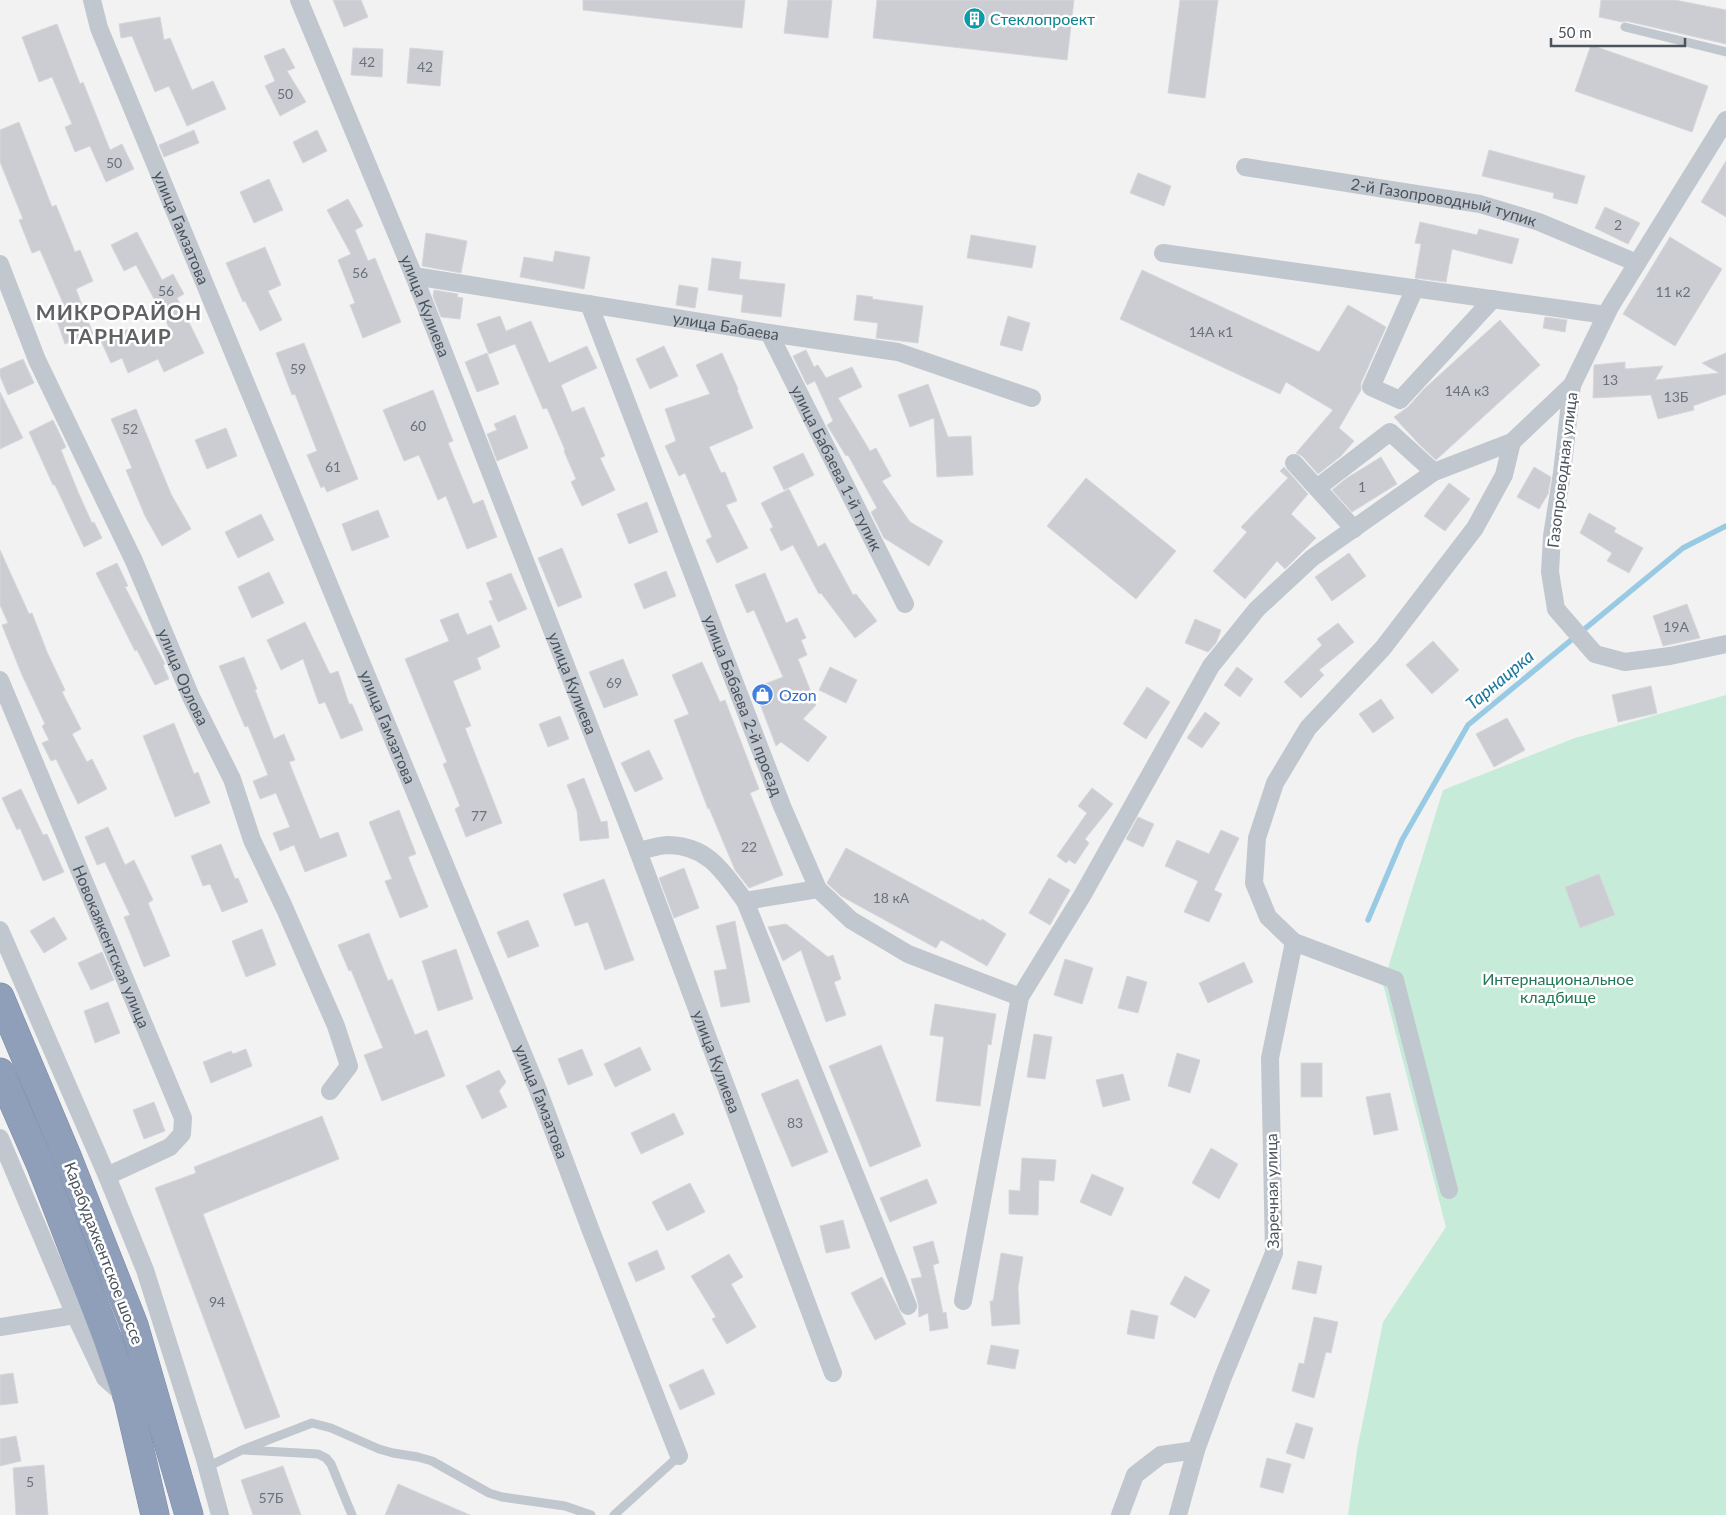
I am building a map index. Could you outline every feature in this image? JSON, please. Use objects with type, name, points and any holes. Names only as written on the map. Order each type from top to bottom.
[{"type":"highway","name":"Карабудахкентское шоссе","points":[[0,997],[82,1192],[134,1325],[189,1515]]},
{"type":"highway","name":"Карабудахкентское шоссе","points":[[0,1072],[42,1166],[107,1337],[128,1399],[155,1515]]},
{"type":"street","name":"улица Гамзатова","points":[[92,0],[103,37],[538,1090],[591,1231],[680,1456]]},
{"type":"street","name":"улица Кулиева","points":[[299,0],[414,276],[638,851],[834,1373]]},
{"type":"street","name":"Газопроводная улица","points":[[1726,120],[1606,314],[1572,385],[1562,473],[1552,536],[1550,572],[1556,609],[1595,654],[1625,662],[1670,656],[1726,644]]},
{"type":"street","name":"2-й Газопроводный тупик","points":[[1245,168],[1480,204],[1539,222],[1638,263]]},
{"type":"street","points":[[1164,253],[1606,314]]},
{"type":"street","name":"улица Орлова","points":[[0,264],[37,360],[134,561],[191,697],[232,778],[252,840],[336,1026],[349,1066],[330,1091]]},
{"type":"street","name":"улица Бабаева","points":[[414,276],[898,352],[1032,398]]},
{"type":"street","points":[[1415,288],[1371,387],[1400,400],[1493,299]]},
{"type":"street","name":"улица Бабаева 2-й проезд","points":[[589,304],[782,806],[818,889],[851,920],[908,954],[1020,997]]},
{"type":"street","name":"улица Бабаева 1-й тупик","points":[[769,333],[905,604]]},
{"type":"street","points":[[963,1301],[1020,997],[1082,896],[1211,666],[1257,609],[1312,558],[1434,472],[1512,442],[1572,385]]},
{"type":"street","points":[[1317,488],[1390,432],[1434,472]]},
{"type":"street","points":[[1449,1190],[1395,980],[1294,942],[1268,918],[1254,883],[1258,838],[1275,783],[1308,728],[1383,648],[1475,528],[1504,476],[1512,442]]},
{"type":"street","points":[[1294,463],[1354,529]]},
{"type":"street","name":"Новокаякентская улица","points":[[0,680],[183,1118],[182,1134],[170,1147],[107,1176]]},
{"type":"street","points":[[638,851],[669,845],[696,850],[719,866],[745,901],[908,1306]]},
{"type":"street","points":[[745,901],[818,889]]},
{"type":"street","points":[[0,930],[107,1176],[145,1270],[207,1467],[220,1515]]},
{"type":"street","name":"Заречная улица","points":[[1178,1515],[1196,1450],[1223,1377],[1274,1253],[1270,1058],[1294,942]]},
{"type":"street","points":[[0,1138],[5,1163],[75,1316],[106,1378],[128,1399]]},
{"type":"street","points":[[0,1327],[75,1316]]},
{"type":"street","points":[[1120,1515],[1134,1475],[1161,1455],[1196,1450]]},
{"type":"lane","points":[[1625,27],[1726,52]]},
{"type":"lane","points":[[207,1467],[242,1450],[312,1423],[331,1428],[393,1454],[418,1456],[432,1461],[489,1493],[502,1497],[565,1506],[591,1515]]},
{"type":"lane","points":[[242,1450],[318,1454],[326,1458],[352,1515]]},
{"type":"lane","points":[[614,1515],[680,1456]]},
{"type":"green space","name":"Интернациональное кладбище","points":[[1726,695],[1726,1515],[1348,1515],[1357,1450],[1383,1322],[1446,1227],[1383,984],[1443,790],[1575,738]]},
{"type":"building","points":[[333,0],[361,0],[368,17],[344,27]]},
{"type":"building","points":[[583,0],[745,0],[742,28],[583,10]]},
{"type":"building","points":[[788,0],[832,0],[828,38],[784,33]]},
{"type":"building","name":"Стеклопроект","points":[[877,0],[1074,0],[1067,60],[873,38]]},
{"type":"building","points":[[1180,0],[1218,0],[1205,98],[1168,93]]},
{"type":"building","points":[[1601,0],[1675,0],[1726,10],[1726,44],[1626,21],[1622,22],[1599,17]]},
{"type":"building","points":[[160,17],[164,40],[170,38],[192,90],[213,81],[226,109],[187,126],[169,86],[155,92],[132,36],[121,38],[119,24]]},
{"type":"building","points":[[57,24],[80,84],[83,82],[110,150],[122,144],[134,169],[106,182],[90,146],[75,152],[65,127],[72,124],[52,77],[39,82],[22,37]]},
{"type":"building","points":[[1591,45],[1708,86],[1692,132],[1575,91]]},
{"type":"building","points":[[284,48],[295,68],[287,71],[306,102],[280,116],[265,86],[275,81],[264,56]]},
{"type":"building","points":[[353,48],[383,49],[382,77],[351,75]]},
{"type":"building","points":[[410,48],[443,51],[440,86],[407,83]]},
{"type":"building","points":[[19,122],[52,207],[56,205],[75,252],[80,250],[93,281],[76,289],[93,334],[65,344],[52,307],[63,303],[40,250],[32,253],[19,220],[23,219],[0,162],[0,130]]},
{"type":"building","points":[[194,130],[199,143],[164,157],[159,145]]},
{"type":"building","points":[[317,130],[327,151],[303,163],[293,142]]},
{"type":"building","points":[[1489,150],[1585,176],[1577,204],[1553,198],[1554,193],[1482,176]]},
{"type":"building","points":[[1726,161],[1726,217],[1701,202]]},
{"type":"building","points":[[1138,173],[1171,186],[1164,206],[1130,193]]},
{"type":"building","points":[[269,179],[283,210],[254,223],[240,192]]},
{"type":"building","points":[[348,199],[363,226],[355,230],[368,261],[375,258],[401,322],[363,338],[350,305],[355,303],[338,260],[351,254],[327,210]]},
{"type":"building","points":[[1605,207],[1640,223],[1628,244],[1595,228]]},
{"type":"building","points":[[1420,222],[1477,235],[1479,229],[1519,239],[1512,264],[1452,249],[1446,282],[1415,278],[1421,244],[1415,243]]},
{"type":"building","points":[[137,232],[162,280],[173,274],[184,294],[177,298],[204,353],[164,372],[158,359],[128,373],[122,358],[111,363],[101,341],[131,328],[138,345],[170,329],[136,265],[124,271],[111,245]]},
{"type":"building","points":[[426,233],[467,241],[461,273],[422,266]]},
{"type":"building","points":[[971,235],[1036,246],[1032,268],[967,258]]},
{"type":"building","points":[[1670,237],[1722,269],[1675,346],[1623,314]]},
{"type":"building","points":[[265,247],[281,285],[268,291],[282,320],[260,331],[245,301],[243,302],[226,263]]},
{"type":"building","points":[[555,251],[590,257],[584,289],[520,277],[524,257],[553,262]]},
{"type":"building","points":[[712,258],[741,262],[739,279],[785,284],[781,317],[741,312],[743,295],[708,290]]},
{"type":"building","points":[[1142,270],[1319,352],[1348,305],[1386,327],[1361,383],[1361,390],[1339,428],[1354,441],[1341,456],[1318,474],[1302,456],[1296,453],[1333,410],[1286,382],[1280,394],[1120,319]]},
{"type":"building","points":[[679,285],[698,288],[695,308],[676,305]]},
{"type":"building","points":[[434,290],[458,294],[457,297],[463,298],[460,319],[441,317],[433,296]]},
{"type":"building","points":[[857,295],[923,306],[918,343],[876,338],[878,323],[854,320]]},
{"type":"building","points":[[500,316],[506,331],[531,321],[549,363],[587,346],[597,368],[561,385],[572,412],[584,407],[605,456],[600,458],[615,490],[582,506],[571,482],[576,479],[565,450],[547,408],[543,409],[515,344],[489,354],[477,324]]},
{"type":"building","points":[[1008,316],[1030,323],[1022,351],[1000,345]]},
{"type":"building","points":[[1545,317],[1567,320],[1565,332],[1543,328]]},
{"type":"building","points":[[1500,320],[1540,365],[1436,460],[1394,417],[1408,407],[1424,389]]},
{"type":"building","points":[[304,343],[358,479],[327,492],[324,486],[321,488],[307,455],[317,451],[295,394],[292,395],[276,353]]},
{"type":"building","points":[[664,346],[678,376],[650,389],[636,359]]},
{"type":"building","points":[[806,350],[814,367],[818,365],[826,378],[852,367],[862,387],[838,398],[870,451],[876,448],[891,476],[882,481],[910,522],[943,541],[929,566],[884,538],[871,512],[877,508],[848,455],[846,456],[827,425],[833,421],[815,381],[807,385],[793,356]]},
{"type":"building","points":[[487,353],[499,384],[477,392],[465,362]]},
{"type":"building","points":[[722,353],[753,428],[709,447],[721,473],[725,472],[737,501],[726,505],[748,548],[717,563],[706,540],[712,537],[685,473],[679,476],[665,446],[676,441],[665,409],[710,394],[696,365]]},
{"type":"building","points":[[1726,353],[1726,394],[1693,406],[1694,410],[1658,419],[1651,395],[1593,398],[1594,365],[1625,362],[1625,369],[1663,366],[1655,380],[1719,373],[1702,363]]},
{"type":"building","points":[[23,359],[34,383],[8,395],[0,376],[0,369]]},
{"type":"building","points":[[928,384],[948,437],[971,436],[973,475],[937,477],[934,418],[910,427],[898,395]]},
{"type":"building","points":[[433,390],[453,441],[448,443],[473,504],[483,500],[497,537],[467,549],[446,496],[438,500],[419,455],[404,461],[383,410]]},
{"type":"building","points":[[0,392],[23,438],[0,449]]},
{"type":"building","points":[[136,409],[171,494],[191,529],[162,546],[145,516],[126,470],[132,468],[111,419]]},
{"type":"building","points":[[515,415],[528,448],[497,461],[487,434],[497,430],[494,424]]},
{"type":"building","points":[[53,420],[66,447],[61,450],[78,492],[92,523],[94,522],[102,538],[84,547],[29,432]]},
{"type":"building","points":[[226,428],[237,456],[207,469],[195,440]]},
{"type":"building","points":[[803,453],[814,475],[784,490],[773,467]]},
{"type":"building","points":[[1381,457],[1397,484],[1352,512],[1332,490],[1347,478]]},
{"type":"building","points":[[1284,467],[1308,494],[1291,514],[1316,538],[1285,569],[1277,561],[1245,599],[1213,571],[1247,532],[1241,527],[1288,478],[1280,471]]},
{"type":"building","points":[[1534,467],[1551,477],[1548,494],[1539,509],[1517,497]]},
{"type":"building","points":[[1086,478],[1176,551],[1136,599],[1047,526]]},
{"type":"building","points":[[1449,483],[1470,499],[1445,531],[1424,516]]},
{"type":"building","points":[[789,489],[818,547],[825,543],[853,595],[856,594],[877,621],[855,638],[821,593],[819,594],[793,545],[781,551],[770,529],[773,527],[761,503]]},
{"type":"building","points":[[647,502],[658,532],[629,544],[617,514]]},
{"type":"building","points":[[378,510],[389,537],[352,551],[342,524]]},
{"type":"building","points":[[1589,513],[1616,528],[1614,532],[1643,548],[1629,573],[1607,561],[1612,553],[1580,533]]},
{"type":"building","points":[[261,514],[274,540],[238,558],[225,532]]},
{"type":"building","points":[[562,548],[582,597],[558,607],[538,558]]},
{"type":"building","points":[[0,550],[29,614],[32,613],[47,652],[65,690],[62,692],[81,729],[72,734],[87,762],[92,759],[107,789],[78,804],[56,759],[51,761],[42,743],[49,740],[42,726],[45,724],[22,675],[2,625],[8,623],[0,605]]},
{"type":"building","points":[[1349,553],[1366,576],[1332,601],[1315,577]]},
{"type":"building","points":[[117,563],[128,586],[125,587],[165,664],[163,665],[169,679],[155,685],[137,650],[135,651],[96,573]]},
{"type":"building","points":[[666,571],[676,596],[644,609],[634,584]]},
{"type":"building","points":[[269,572],[284,603],[252,618],[238,587]]},
{"type":"building","points":[[511,573],[527,609],[498,622],[489,601],[493,600],[486,583]]},
{"type":"building","points":[[765,573],[786,623],[797,618],[806,638],[801,640],[807,655],[798,659],[816,705],[803,719],[827,737],[808,762],[781,742],[776,746],[754,688],[783,677],[754,610],[747,613],[735,585]]},
{"type":"building","points":[[1687,604],[1700,638],[1663,646],[1653,616]]},
{"type":"building","points":[[458,613],[467,635],[491,625],[500,647],[477,658],[481,669],[453,681],[471,726],[465,728],[502,823],[466,837],[455,809],[460,806],[443,764],[447,762],[405,659],[449,641],[440,620]]},
{"type":"building","points":[[1195,619],[1221,630],[1216,643],[1208,652],[1185,643]]},
{"type":"building","points":[[305,622],[330,674],[338,671],[349,704],[352,704],[363,730],[341,739],[325,702],[319,704],[303,659],[281,670],[267,640]]},
{"type":"building","points":[[1338,623],[1354,642],[1319,670],[1324,675],[1301,698],[1284,682],[1322,645],[1317,639]]},
{"type":"building","points":[[1433,641],[1459,670],[1432,694],[1406,665]]},
{"type":"building","points":[[244,657],[274,739],[284,734],[295,760],[289,762],[320,839],[338,832],[347,856],[305,872],[294,845],[280,851],[273,833],[290,827],[276,793],[260,799],[253,781],[268,775],[248,726],[245,727],[219,666]]},
{"type":"building","points":[[623,659],[638,695],[604,708],[589,672]]},
{"type":"building","points":[[702,662],[720,702],[725,700],[759,789],[750,793],[783,875],[749,888],[735,870],[708,809],[674,720],[689,714],[672,675]]},
{"type":"building","points":[[830,667],[857,680],[846,703],[819,690]]},
{"type":"building","points":[[1237,667],[1253,679],[1240,697],[1224,685]]},
{"type":"building","points":[[1651,686],[1657,713],[1618,722],[1612,695]]},
{"type":"building","points":[[1147,687],[1170,702],[1146,739],[1123,724]]},
{"type":"building","points":[[1381,699],[1394,718],[1373,733],[1359,714]]},
{"type":"building","points":[[1205,712],[1220,723],[1202,748],[1187,738]]},
{"type":"building","points":[[560,716],[569,739],[548,747],[539,724]]},
{"type":"building","points":[[1507,718],[1525,750],[1494,767],[1476,734]]},
{"type":"building","points":[[174,723],[194,774],[198,772],[210,803],[175,817],[143,736]]},
{"type":"building","points":[[649,750],[663,779],[635,792],[621,763]]},
{"type":"building","points":[[584,778],[601,822],[607,821],[609,838],[580,841],[577,811],[567,785]]},
{"type":"building","points":[[1092,788],[1113,804],[1085,839],[1089,843],[1075,864],[1069,860],[1066,863],[1057,856],[1087,813],[1078,806]]},
{"type":"building","points":[[21,789],[43,835],[47,834],[64,872],[43,881],[20,828],[17,830],[2,798]]},
{"type":"building","points":[[399,810],[416,854],[408,857],[428,907],[400,918],[385,881],[392,879],[369,822]]},
{"type":"building","points":[[1138,817],[1154,824],[1143,847],[1126,839]]},
{"type":"building","points":[[108,827],[125,865],[134,860],[153,900],[148,903],[170,956],[144,967],[124,917],[130,915],[105,862],[97,865],[85,837]]},
{"type":"building","points":[[1221,830],[1239,838],[1214,890],[1222,894],[1209,922],[1184,912],[1198,881],[1165,866],[1177,840],[1209,854]]},
{"type":"building","points":[[221,844],[235,879],[238,878],[248,902],[222,912],[210,884],[203,886],[191,856]]},
{"type":"building","points":[[846,848],[981,921],[982,919],[1006,934],[987,966],[941,940],[936,948],[841,896],[827,883]]},
{"type":"building","points":[[684,868],[699,908],[674,918],[659,878]]},
{"type":"building","points":[[1599,874],[1615,915],[1580,928],[1565,887]]},
{"type":"building","points":[[1049,878],[1070,890],[1050,925],[1029,913]]},
{"type":"building","points":[[604,879],[634,960],[605,970],[588,922],[575,926],[563,894]]},
{"type":"building","points":[[54,917],[67,939],[44,953],[30,931]]},
{"type":"building","points":[[528,920],[539,946],[508,958],[497,932]]},
{"type":"building","points":[[735,921],[750,1002],[721,1007],[714,971],[727,969],[716,926]]},
{"type":"building","points":[[786,924],[828,957],[833,955],[841,979],[834,982],[846,1015],[826,1022],[801,950],[783,961],[768,927]]},
{"type":"building","points":[[262,929],[276,965],[246,977],[232,941]]},
{"type":"building","points":[[369,933],[388,981],[392,979],[415,1035],[427,1030],[445,1076],[382,1101],[364,1055],[383,1048],[351,970],[349,971],[338,945]]},
{"type":"building","points":[[456,949],[473,999],[438,1011],[422,961]]},
{"type":"building","points":[[102,952],[114,980],[91,990],[78,963]]},
{"type":"building","points":[[1065,959],[1093,968],[1082,1004],[1054,995]]},
{"type":"building","points":[[1244,962],[1253,982],[1208,1003],[1199,983]]},
{"type":"building","points":[[1127,976],[1147,982],[1138,1013],[1118,1008]]},
{"type":"building","points":[[108,1002],[120,1033],[95,1043],[84,1011]]},
{"type":"building","points":[[935,1004],[996,1014],[991,1045],[988,1044],[980,1106],[936,1101],[944,1037],[930,1035]]},
{"type":"building","points":[[1034,1034],[1052,1037],[1045,1079],[1027,1077]]},
{"type":"building","points":[[881,1045],[921,1146],[870,1167],[829,1066]]},
{"type":"building","points":[[640,1047],[651,1070],[615,1087],[604,1064]]},
{"type":"building","points":[[246,1049],[252,1066],[211,1083],[203,1062],[231,1051],[233,1054]]},
{"type":"building","points":[[582,1049],[593,1075],[568,1085],[558,1059]]},
{"type":"building","points":[[1177,1053],[1200,1060],[1190,1093],[1168,1086]]},
{"type":"building","points":[[1301,1063],[1322,1063],[1322,1097],[1301,1097]]},
{"type":"building","points":[[499,1070],[506,1082],[499,1091],[507,1107],[482,1119],[466,1086]]},
{"type":"building","points":[[1123,1074],[1130,1100],[1103,1107],[1096,1080]]},
{"type":"building","points":[[798,1079],[828,1152],[792,1167],[761,1094]]},
{"type":"building","points":[[1390,1093],[1398,1130],[1374,1135],[1366,1097]]},
{"type":"building","points":[[154,1102],[165,1131],[144,1139],[133,1110]]},
{"type":"building","points":[[674,1113],[684,1134],[641,1154],[631,1133]]},
{"type":"building","points":[[322,1116],[339,1159],[203,1214],[280,1417],[245,1429],[155,1188],[196,1173],[194,1167]]},
{"type":"building","points":[[1211,1148],[1238,1164],[1219,1199],[1192,1183]]},
{"type":"building","points":[[1022,1158],[1056,1160],[1054,1181],[1039,1180],[1038,1215],[1009,1214],[1009,1190],[1020,1191]]},
{"type":"building","points":[[1092,1174],[1124,1188],[1111,1216],[1080,1202]]},
{"type":"building","points":[[927,1179],[937,1203],[890,1222],[880,1198]]},
{"type":"building","points":[[690,1183],[705,1212],[667,1231],[652,1202]]},
{"type":"building","points":[[843,1220],[850,1248],[826,1253],[820,1226]]},
{"type":"building","points":[[933,1241],[939,1263],[933,1265],[943,1313],[946,1312],[948,1328],[930,1331],[928,1313],[919,1317],[918,1303],[911,1279],[922,1277],[913,1247]]},
{"type":"building","points":[[657,1250],[665,1269],[636,1282],[628,1263]]},
{"type":"building","points":[[1001,1253],[1023,1257],[1018,1288],[1020,1324],[992,1326],[990,1301],[993,1301]]},
{"type":"building","points":[[729,1254],[743,1277],[731,1284],[756,1327],[727,1344],[712,1319],[716,1317],[691,1276]]},
{"type":"building","points":[[1298,1261],[1322,1266],[1316,1294],[1292,1289]]},
{"type":"building","points":[[1185,1276],[1210,1290],[1195,1318],[1170,1304]]},
{"type":"building","points":[[882,1277],[906,1324],[875,1340],[851,1293]]},
{"type":"building","points":[[1131,1310],[1158,1316],[1154,1339],[1127,1334]]},
{"type":"building","points":[[1314,1317],[1338,1322],[1331,1353],[1326,1352],[1314,1398],[1292,1391],[1299,1363],[1304,1364]]},
{"type":"building","points":[[991,1345],[1019,1350],[1015,1369],[987,1364]]},
{"type":"building","points":[[703,1369],[715,1394],[680,1410],[669,1385]]},
{"type":"building","points":[[13,1373],[18,1403],[0,1405],[0,1375]]},
{"type":"building","points":[[1296,1423],[1313,1428],[1304,1459],[1286,1453]]},
{"type":"building","points":[[16,1436],[21,1461],[0,1466],[0,1439]]},
{"type":"building","points":[[1267,1458],[1291,1464],[1283,1493],[1260,1487]]},
{"type":"building","points":[[44,1465],[48,1515],[16,1515],[13,1468]]},
{"type":"building","points":[[283,1466],[301,1515],[253,1515],[241,1480]]},
{"type":"building","points":[[398,1484],[470,1515],[385,1515]]},
{"type":"waterway","name":"Тарнаирка","points":[[1368,920],[1402,840],[1468,725],[1683,548],[1726,526]]},
{"type":"place","name":"Стеклопроект","points":[[974,19]]},
{"type":"place","name":"Ozon","points":[[763,695]]},
{"type":"district","name":"МИКРОРАЙОН ТАРНАИР","points":[[119,325]]}]
